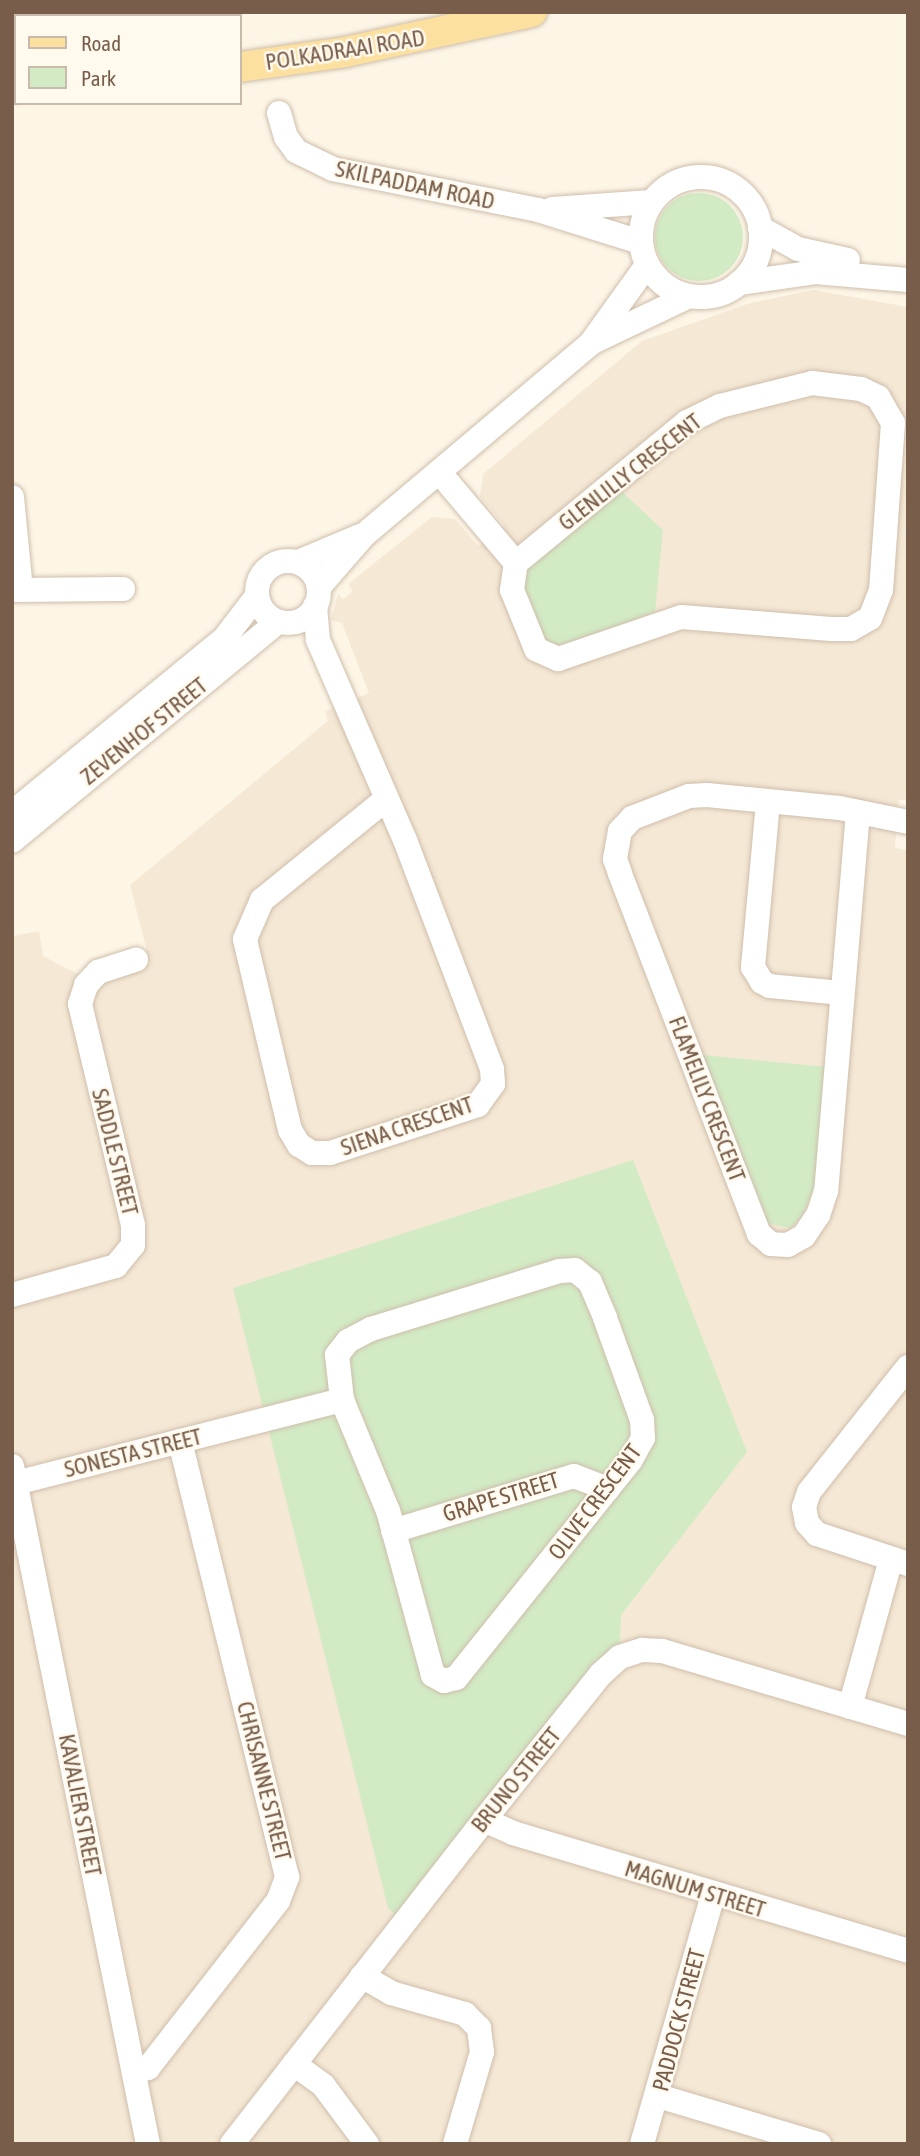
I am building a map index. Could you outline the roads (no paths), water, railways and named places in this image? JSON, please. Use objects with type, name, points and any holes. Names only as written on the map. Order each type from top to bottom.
[{"type":"main road","name":"POLKADRAAI ROAD","points":[[242,66],[345,52],[532,12]]},
{"type":"street","name":"SKILPADDAM ROAD","points":[[279,113],[286,137],[296,151],[333,169],[538,210],[644,253]]},
{"type":"street","points":[[739,283],[757,258],[760,228],[747,198],[730,184],[709,177],[677,181],[651,202],[644,253],[669,288],[689,296],[721,293],[739,283],[816,272],[908,280]]},
{"type":"street","name":"SKILPADDAM ROAD","points":[[538,210],[651,202]]},
{"type":"street","points":[[760,228],[810,253],[908,268]]},
{"type":"street","name":"ZEVENHOF STREET","points":[[591,342],[644,253]]},
{"type":"street","name":"ZEVENHOF STREET","points":[[12,841],[317,596],[363,535],[591,342],[689,296]]},
{"type":"street","name":"GLENLILLY CRESCENT","points":[[812,383],[861,389],[878,397],[889,413],[891,468],[881,590],[870,618],[851,629],[681,617],[652,624],[577,654],[551,658],[536,649],[517,607],[512,590],[516,563],[687,422],[720,406],[812,383]]},
{"type":"street","points":[[439,472],[516,563]]},
{"type":"street","points":[[12,497],[17,590],[123,589]]},
{"type":"street","name":"ZEVENHOF STREET","points":[[12,813],[224,639],[257,596],[261,577],[270,566],[284,560],[298,562],[363,535]]},
{"type":"street","points":[[298,562],[317,596]]},
{"type":"street","points":[[257,596],[285,623],[318,640]]},
{"type":"street","name":"SIENA CRESCENT","points":[[317,596],[318,640],[405,840],[492,1069],[493,1084],[478,1105],[330,1153],[312,1153],[299,1145],[290,1130],[245,939],[262,901],[386,800]]},
{"type":"street","name":"FLAMELILY CRESCENT","points":[[707,795],[858,812],[826,1191],[818,1215],[803,1236],[788,1245],[771,1244],[759,1234],[615,859],[620,831],[632,818],[677,800],[707,795]]},
{"type":"street","points":[[768,802],[753,967],[762,982],[770,986],[842,993]]},
{"type":"street","points":[[858,812],[902,821]]},
{"type":"street","name":"SADDLE STREET","points":[[12,1294],[116,1266],[133,1245],[133,1225],[80,1004],[86,985],[98,972],[136,960]]},
{"type":"street","name":"OLIVE CRESCENT","points":[[575,1270],[590,1282],[642,1420],[643,1438],[608,1489],[456,1678],[444,1681],[433,1675],[393,1531],[342,1400],[337,1355],[348,1341],[384,1325],[560,1271],[575,1270]]},
{"type":"street","points":[[850,1707],[899,1561],[817,1534],[807,1522],[804,1507],[809,1492],[908,1367]]},
{"type":"street","name":"SONESTA STREET","points":[[13,1477],[180,1441],[342,1400]]},
{"type":"street","name":"CHRISANNE STREET","points":[[134,2072],[148,2067],[156,2057],[278,1900],[287,1877],[180,1441]]},
{"type":"street","name":"GRAPE STREET","points":[[393,1531],[573,1476],[608,1489]]},
{"type":"street","name":"KAVALIER STREET","points":[[13,1477],[149,2144]]},
{"type":"street","name":"BRUNO STREET","points":[[232,2144],[484,1819],[601,1674],[632,1651],[662,1651],[908,1724]]},
{"type":"street","name":"MAGNUM STREET","points":[[484,1819],[513,1833],[712,1895],[908,1951]]},
{"type":"street","name":"PADDOCK STREET","points":[[642,2144],[659,2096],[712,1895]]},
{"type":"street","points":[[362,1976],[391,1993],[465,2014],[480,2028],[482,2052],[455,2144]]},
{"type":"street","points":[[294,2064],[323,2085],[367,2144]]},
{"type":"street","points":[[659,2096],[819,2144]]}]
